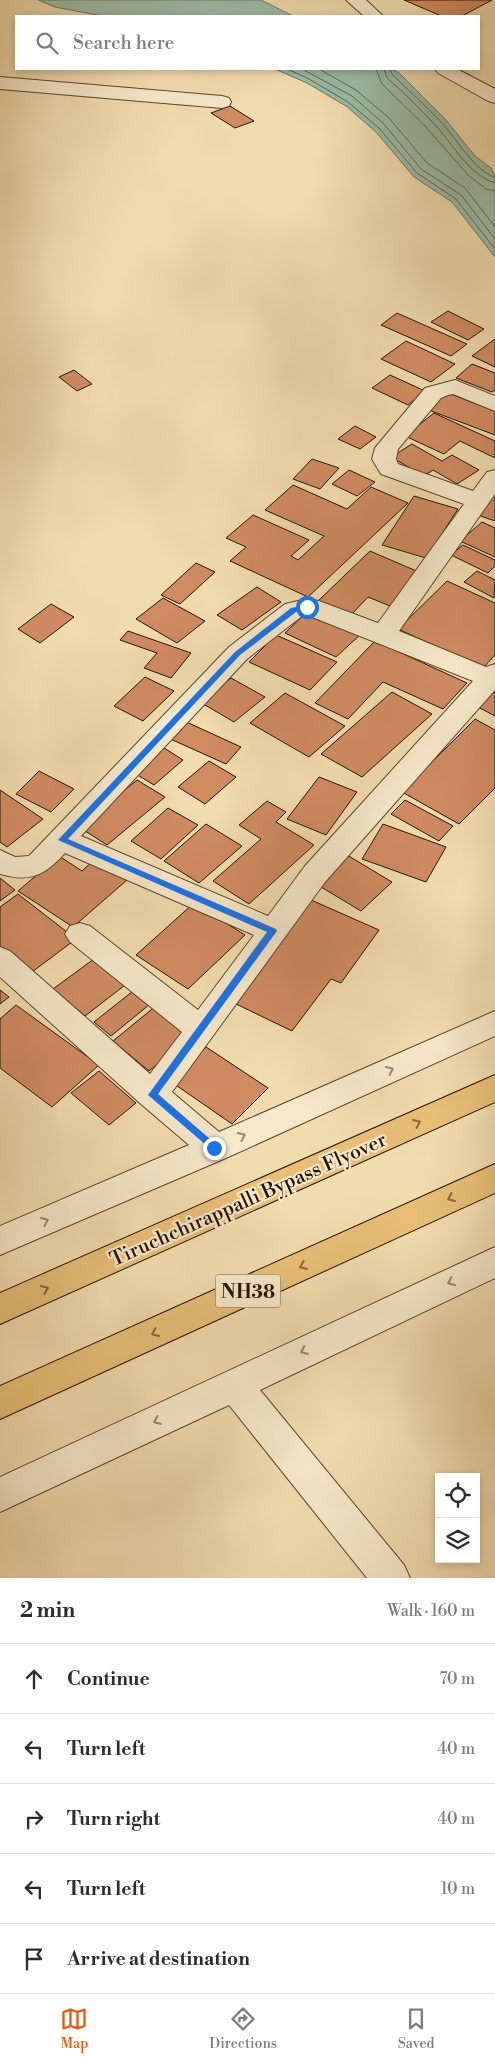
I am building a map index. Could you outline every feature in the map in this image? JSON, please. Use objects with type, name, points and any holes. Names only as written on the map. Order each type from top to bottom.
[{"type":"highway","name":"Tiruchchirappalli Bypass Flyover","points":[[0,1309],[495,1088]]},
{"type":"highway","name":"NH38","points":[[0,1403],[495,1178]]},
{"type":"street","points":[[355,0],[373,15]]},
{"type":"street","points":[[446,70],[495,97]]},
{"type":"street","points":[[0,83],[222,102]]},
{"type":"street","points":[[478,501],[389,469],[384,459],[387,448],[434,393],[455,387],[495,404]]},
{"type":"street","points":[[383,635],[495,477]]},
{"type":"street","points":[[0,861],[7,866],[23,869],[39,863],[238,653],[294,610],[307,607],[319,609],[493,676],[315,874],[152,1095]]},
{"type":"street","points":[[62,840],[273,931]]},
{"type":"street","points":[[80,934],[200,1030]]},
{"type":"street","points":[[0,959],[214,1148]]},
{"type":"street","points":[[0,1241],[495,1023]]},
{"type":"street","points":[[0,1494],[495,1262]]},
{"type":"street","points":[[234,1384],[391,1578]]},
{"type":"water","points":[[38,0],[261,0],[291,15],[97,15],[55,7]]},
{"type":"water","points":[[277,70],[394,70],[399,73],[446,120],[475,156],[491,168],[495,176],[495,257],[452,202],[414,177],[376,132],[346,106],[307,83]]},
{"type":"building","points":[[404,0],[492,0],[464,15],[439,15]]},
{"type":"building","points":[[230,106],[254,121],[235,128],[211,113]]},
{"type":"building","points":[[448,311],[484,329],[468,340],[431,322]]},
{"type":"building","points":[[397,313],[467,344],[451,356],[381,325]]},
{"type":"building","points":[[495,339],[495,367],[472,356]]},
{"type":"building","points":[[406,341],[455,364],[431,382],[381,359]]},
{"type":"building","points":[[472,364],[495,373],[495,390],[492,392],[456,378]]},
{"type":"building","points":[[74,370],[92,384],[77,391],[59,377]]},
{"type":"building","points":[[390,375],[425,391],[408,405],[372,388]]},
{"type":"building","points":[[443,391],[495,411],[495,435],[426,409]]},
{"type":"building","points":[[434,413],[495,441],[495,458],[460,441],[444,454],[405,436]]},
{"type":"building","points":[[355,426],[376,437],[360,449],[338,439]]},
{"type":"building","points":[[412,444],[442,461],[452,455],[479,470],[457,484],[433,470],[424,476],[391,457]]},
{"type":"building","points":[[312,459],[339,468],[320,489],[293,479]]},
{"type":"building","points":[[349,470],[375,482],[357,496],[332,484]]},
{"type":"building","points":[[293,485],[347,509],[371,487],[408,503],[308,597],[230,561],[246,547],[226,538],[253,515],[309,540],[291,556],[298,560],[324,536],[265,510]]},
{"type":"building","points":[[495,489],[495,521],[475,514]]},
{"type":"building","points":[[414,496],[458,509],[426,558],[382,545]]},
{"type":"building","points":[[482,522],[495,528],[495,557],[460,541]]},
{"type":"building","points":[[463,545],[495,560],[495,566],[488,573],[451,555]]},
{"type":"building","points":[[370,551],[421,573],[390,606],[368,597],[350,616],[317,602]]},
{"type":"building","points":[[196,563],[215,572],[180,604],[161,595]]},
{"type":"building","points":[[477,571],[495,580],[494,598],[464,582]]},
{"type":"building","points":[[447,581],[495,603],[495,655],[483,668],[398,629]]},
{"type":"building","points":[[257,587],[281,602],[242,630],[217,615]]},
{"type":"building","points":[[163,598],[205,621],[177,643],[136,619]]},
{"type":"building","points":[[51,604],[74,617],[40,643],[18,629]]},
{"type":"building","points":[[310,609],[361,634],[336,657],[285,633]]},
{"type":"building","points":[[128,631],[191,653],[171,678],[144,668],[157,653],[120,640]]},
{"type":"building","points":[[276,635],[337,662],[310,690],[249,662]]},
{"type":"building","points":[[375,641],[467,683],[443,709],[383,682],[348,719],[315,703]]},
{"type":"building","points":[[145,677],[174,691],[143,721],[114,706]]},
{"type":"building","points":[[231,678],[265,697],[234,722],[200,702]]},
{"type":"building","points":[[495,690],[495,716],[476,706]]},
{"type":"building","points":[[392,692],[432,714],[362,777],[321,754]]},
{"type":"building","points":[[285,693],[345,726],[309,757],[250,723]]},
{"type":"building","points":[[475,719],[495,730],[495,788],[459,824],[402,792]]},
{"type":"building","points":[[182,720],[241,747],[226,764],[166,737]]},
{"type":"building","points":[[161,746],[183,760],[154,785],[131,771]]},
{"type":"building","points":[[209,761],[236,777],[205,804],[178,787]]},
{"type":"building","points":[[39,771],[74,789],[51,812],[16,794]]},
{"type":"building","points":[[319,777],[357,792],[326,835],[287,819]]},
{"type":"building","points":[[137,780],[165,797],[107,845],[79,827]]},
{"type":"building","points":[[0,790],[43,819],[7,847],[0,842]]},
{"type":"building","points":[[405,800],[453,826],[439,841],[391,814]]},
{"type":"building","points":[[267,801],[286,812],[276,822],[314,845],[249,904],[213,881],[261,839],[239,825]]},
{"type":"building","points":[[168,808],[198,825],[161,859],[131,841]]},
{"type":"building","points":[[206,824],[242,846],[199,883],[164,861]]},
{"type":"building","points":[[383,824],[446,847],[426,882],[362,859]]},
{"type":"building","points":[[347,855],[392,882],[361,911],[316,884]]},
{"type":"building","points":[[59,856],[82,871],[95,859],[127,880],[73,927],[18,891]]},
{"type":"building","points":[[0,878],[15,890],[0,901]]},
{"type":"building","points":[[18,894],[76,939],[32,972],[0,947],[0,907]]},
{"type":"building","points":[[311,900],[379,930],[341,983],[331,979],[292,1031],[232,1002]]},
{"type":"building","points":[[194,903],[245,935],[188,989],[136,955]]},
{"type":"building","points":[[98,956],[129,982],[85,1016],[53,989]]},
{"type":"building","points":[[138,987],[155,1000],[111,1036],[94,1022]]},
{"type":"building","points":[[0,990],[9,997],[0,1004]]},
{"type":"building","points":[[16,1005],[99,1065],[52,1107],[0,1068],[0,1019]]},
{"type":"building","points":[[157,1005],[194,1033],[149,1071],[113,1041]]},
{"type":"building","points":[[206,1047],[268,1088],[232,1124],[170,1081]]},
{"type":"building","points":[[99,1071],[136,1103],[109,1125],[71,1093]]},
{"type":"route","points":[[214,1148],[152,1095],[273,931],[62,840],[238,653],[294,610],[307,607]]}]
